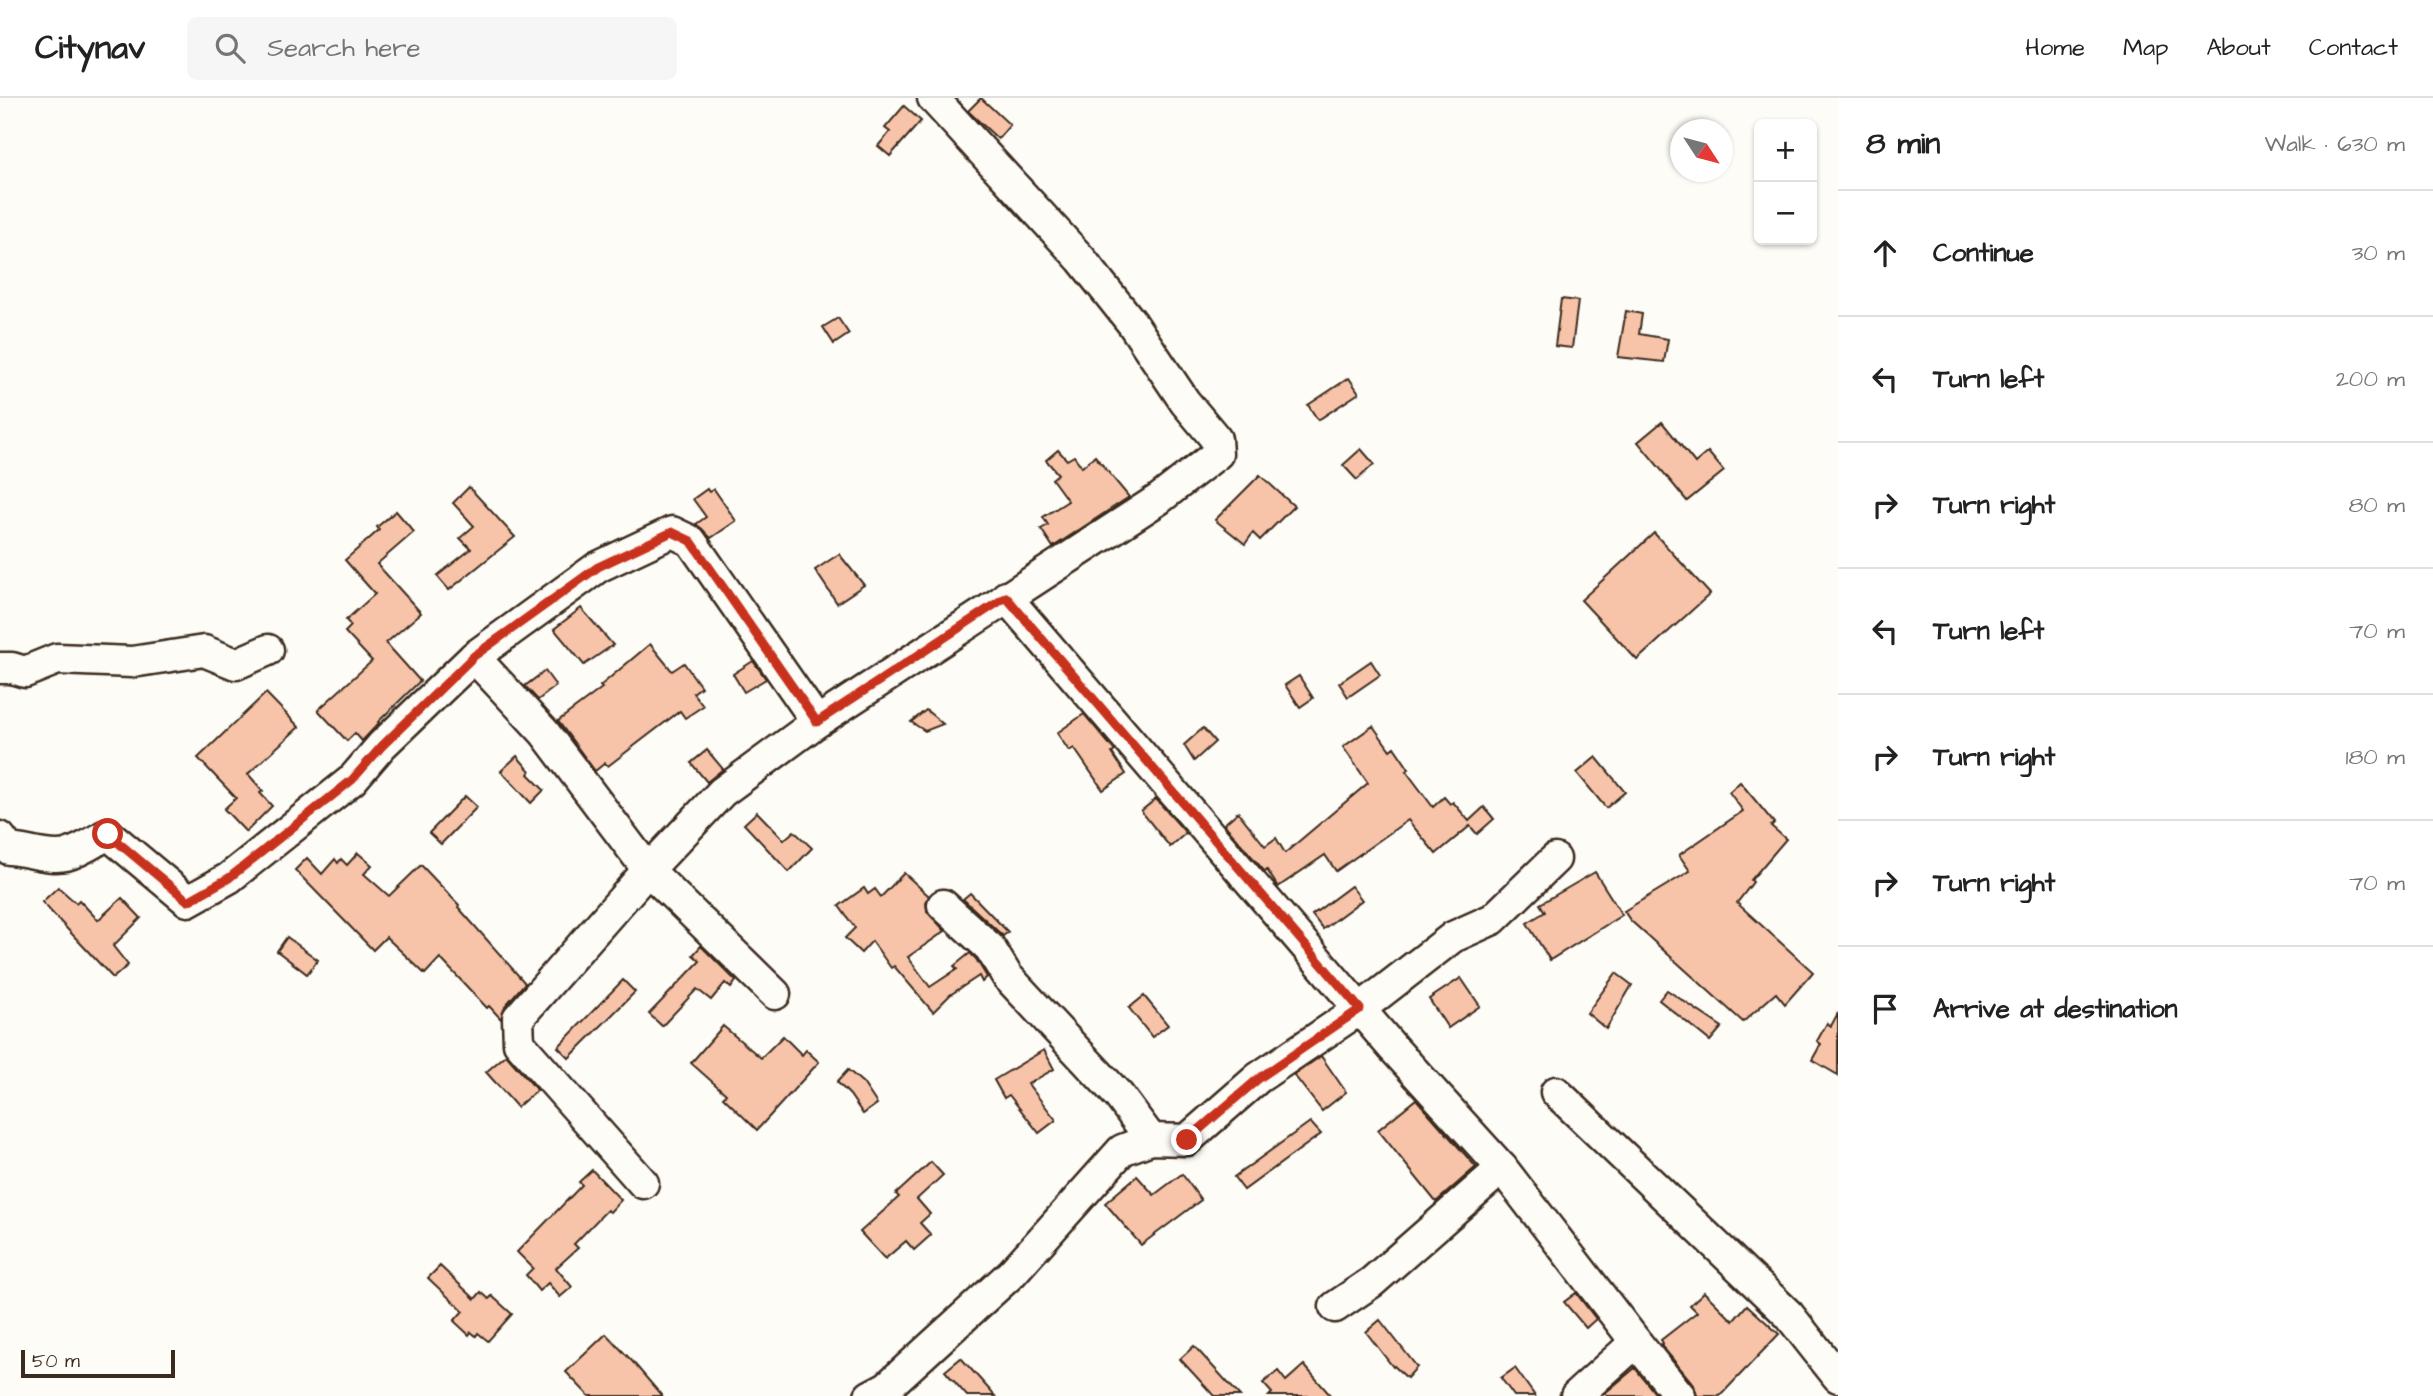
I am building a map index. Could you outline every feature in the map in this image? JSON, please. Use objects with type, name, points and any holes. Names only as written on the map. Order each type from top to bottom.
[{"type":"street","points":[[643,1183],[519,1042],[518,1018],[648,870],[722,792],[817,722],[1159,499],[1217,454],[1216,439],[1185,402],[1132,323],[1081,259],[933,98]]},
{"type":"street","points":[[0,837],[9,849],[28,850],[51,856],[67,855],[108,834],[188,901],[229,878],[352,780],[382,746],[474,656],[598,567],[672,532],[691,541],[817,722]]},
{"type":"street","points":[[1006,597],[1360,1009],[1502,1168],[1680,1396]]},
{"type":"street","points":[[0,668],[25,672],[57,659],[132,663],[204,651],[236,664],[268,650]]},
{"type":"street","points":[[474,656],[544,732],[648,870],[775,994]]},
{"type":"street","points":[[870,1396],[887,1387],[1012,1273],[1122,1150],[1151,1139],[1187,1140],[1258,1079],[1360,1009],[1453,937],[1493,919],[1555,859]]},
{"type":"street","points":[[943,905],[990,948],[1007,976],[1119,1097],[1151,1139]]},
{"type":"street","points":[[1556,1092],[1789,1315],[1838,1377]]},
{"type":"street","points":[[1335,1307],[1372,1282],[1502,1168]]},
{"type":"street","points":[[1576,1396],[1636,1342]]},
{"type":"building","points":[[981,98],[1010,125],[998,139],[968,111]]},
{"type":"building","points":[[904,106],[921,121],[890,156],[878,146],[890,132],[885,128]]},
{"type":"building","points":[[1561,299],[1578,301],[1572,348],[1555,346]]},
{"type":"building","points":[[1626,311],[1642,314],[1639,334],[1668,339],[1664,362],[1618,357]]},
{"type":"building","points":[[838,318],[849,334],[834,344],[823,327]]},
{"type":"building","points":[[1349,378],[1359,393],[1318,420],[1308,405]]},
{"type":"building","points":[[1662,422],[1695,463],[1708,452],[1724,471],[1687,501],[1638,442]]},
{"type":"building","points":[[1361,449],[1374,464],[1357,480],[1343,465]]},
{"type":"building","points":[[1058,450],[1067,460],[1074,456],[1082,467],[1095,456],[1129,497],[1053,547],[1041,529],[1048,525],[1043,517],[1068,501],[1052,479],[1058,474],[1046,460]]},
{"type":"building","points":[[1260,475],[1294,506],[1260,540],[1253,533],[1245,544],[1215,520]]},
{"type":"building","points":[[469,487],[515,537],[449,590],[437,576],[471,549],[460,538],[474,526],[453,503]]},
{"type":"building","points":[[707,489],[709,492],[714,489],[736,521],[711,538],[696,524],[706,517],[693,499]]},
{"type":"building","points":[[396,511],[414,532],[377,564],[421,613],[386,643],[420,681],[362,741],[355,733],[347,741],[318,710],[372,661],[345,632],[351,626],[346,620],[375,594],[345,560]]},
{"type":"building","points":[[1654,533],[1710,594],[1637,660],[1581,600]]},
{"type":"building","points":[[839,554],[864,585],[837,603],[815,570]]},
{"type":"building","points":[[581,608],[613,645],[584,665],[554,629]]},
{"type":"building","points":[[650,644],[672,671],[684,663],[701,687],[693,693],[703,706],[685,718],[680,711],[608,766],[605,763],[595,771],[558,721],[602,688],[600,686]]},
{"type":"building","points":[[753,661],[766,679],[744,692],[733,674]]},
{"type":"building","points":[[1371,661],[1380,675],[1348,697],[1339,683]]},
{"type":"building","points":[[545,671],[556,686],[538,700],[525,686]]},
{"type":"building","points":[[1299,676],[1313,698],[1300,707],[1285,685]]},
{"type":"building","points":[[266,693],[299,727],[248,774],[272,806],[246,832],[224,809],[236,798],[198,758]]},
{"type":"building","points":[[926,710],[943,724],[925,731],[911,722]]},
{"type":"building","points":[[1084,714],[1115,751],[1112,753],[1126,774],[1103,790],[1074,748],[1069,751],[1057,733]]},
{"type":"building","points":[[1373,726],[1390,750],[1394,747],[1409,769],[1406,771],[1433,807],[1444,797],[1450,804],[1453,802],[1469,821],[1484,807],[1494,819],[1477,834],[1470,826],[1436,854],[1408,820],[1336,871],[1325,855],[1278,887],[1267,870],[1265,872],[1224,824],[1238,812],[1265,846],[1276,838],[1285,853],[1368,783],[1343,747]]},
{"type":"building","points":[[1203,728],[1215,742],[1194,761],[1184,745]]},
{"type":"building","points":[[707,750],[723,769],[707,782],[691,763]]},
{"type":"building","points":[[517,756],[530,771],[528,774],[544,790],[531,803],[501,771]]},
{"type":"building","points":[[1596,757],[1625,792],[1606,808],[1577,773]]},
{"type":"building","points":[[1740,782],[1774,823],[1771,826],[1786,839],[1751,880],[1753,882],[1737,903],[1813,972],[1785,1004],[1776,993],[1743,1022],[1630,920],[1624,911],[1690,871],[1679,855],[1743,811],[1729,792]]},
{"type":"building","points":[[465,796],[477,807],[441,844],[429,833]]},
{"type":"building","points":[[1156,799],[1186,833],[1170,847],[1141,811]]},
{"type":"building","points":[[757,812],[784,840],[794,831],[812,848],[789,872],[744,824]]},
{"type":"building","points":[[358,853],[372,865],[364,874],[389,896],[421,865],[459,905],[525,983],[505,1006],[501,1019],[489,1006],[487,1008],[440,958],[425,974],[386,937],[373,950],[295,870],[307,858],[322,874],[335,859],[338,863],[341,859],[347,865]]},
{"type":"building","points":[[1595,872],[1622,915],[1550,960],[1527,923],[1545,912],[1540,904]]},
{"type":"building","points":[[904,873],[929,896],[926,902],[927,911],[945,931],[908,957],[930,987],[957,969],[954,966],[970,953],[987,977],[982,982],[979,976],[950,995],[933,1012],[894,966],[891,968],[872,941],[861,953],[845,938],[855,928],[839,906],[864,888],[868,894],[875,889],[881,897]]},
{"type":"building","points":[[1351,886],[1362,900],[1323,929],[1312,915]]},
{"type":"building","points":[[58,887],[76,903],[79,900],[98,920],[122,898],[141,918],[113,946],[128,965],[113,978],[42,902]]},
{"type":"building","points":[[970,893],[1008,932],[1003,936],[963,899]]},
{"type":"building","points":[[287,937],[318,960],[307,974],[277,951]]},
{"type":"building","points":[[701,946],[736,981],[731,988],[725,983],[711,1000],[697,989],[662,1026],[649,1014],[700,961],[693,955]]},
{"type":"building","points":[[1616,973],[1632,985],[1606,1029],[1587,1013]]},
{"type":"building","points":[[1461,978],[1480,1006],[1448,1028],[1429,999]]},
{"type":"building","points":[[623,980],[635,992],[569,1058],[558,1047]]},
{"type":"building","points":[[1667,990],[1722,1027],[1710,1041],[1659,1000]]},
{"type":"building","points":[[1144,996],[1168,1025],[1152,1037],[1129,1008]]},
{"type":"building","points":[[1838,1013],[1838,1075],[1812,1060],[1821,1044],[1817,1041],[1827,1023],[1831,1026]]},
{"type":"building","points":[[723,1026],[761,1058],[783,1036],[802,1055],[806,1050],[819,1062],[757,1130],[723,1097],[726,1094],[691,1063]]},
{"type":"building","points":[[1044,1050],[1054,1069],[1028,1084],[1056,1120],[1039,1133],[1009,1095],[1004,1098],[994,1080]]},
{"type":"building","points":[[506,1055],[537,1090],[517,1107],[486,1072]]},
{"type":"building","points":[[1321,1056],[1346,1092],[1322,1111],[1294,1075]]},
{"type":"building","points":[[848,1070],[863,1083],[877,1104],[863,1114],[837,1082]]},
{"type":"building","points":[[1416,1099],[1476,1167],[1436,1202],[1378,1130]]},
{"type":"building","points":[[1310,1122],[1321,1134],[1244,1190],[1234,1177]]},
{"type":"building","points":[[931,1162],[943,1175],[917,1199],[930,1214],[920,1223],[931,1235],[914,1250],[906,1241],[885,1259],[860,1232],[899,1197],[896,1194]]},
{"type":"building","points":[[592,1170],[621,1200],[610,1212],[607,1210],[574,1244],[578,1248],[556,1268],[572,1287],[560,1297],[548,1283],[539,1291],[526,1275],[533,1268],[517,1252],[582,1185],[579,1182]]},
{"type":"building","points":[[1182,1174],[1201,1200],[1141,1245],[1105,1203],[1137,1176],[1154,1195]]},
{"type":"building","points":[[440,1266],[475,1299],[481,1292],[489,1299],[492,1296],[512,1314],[488,1341],[478,1333],[476,1336],[471,1332],[469,1335],[454,1321],[463,1311],[428,1278]]},
{"type":"building","points":[[1704,1292],[1733,1321],[1747,1305],[1779,1334],[1720,1396],[1697,1396],[1694,1385],[1661,1345],[1661,1340],[1697,1312],[1690,1305]]},
{"type":"building","points":[[1576,1293],[1596,1319],[1586,1328],[1564,1302]]},
{"type":"building","points":[[1380,1320],[1417,1367],[1407,1378],[1393,1367],[1366,1332]]},
{"type":"building","points":[[606,1334],[662,1396],[589,1396],[566,1372]]},
{"type":"building","points":[[1194,1346],[1240,1396],[1214,1396],[1180,1359]]},
{"type":"building","points":[[961,1358],[995,1396],[967,1396],[945,1371]]},
{"type":"building","points":[[1304,1365],[1331,1396],[1269,1396],[1272,1393],[1263,1383],[1278,1371],[1286,1381]]},
{"type":"building","points":[[1515,1368],[1535,1396],[1514,1396],[1501,1378]]},
{"type":"building","points":[[1635,1368],[1657,1396],[1607,1396],[1605,1393]]},
{"type":"route","points":[[108,834],[188,901],[229,878],[352,780],[382,746],[474,656],[598,567],[672,532],[691,541],[817,722],[1006,597],[1360,1009],[1258,1079],[1187,1140]]}]
